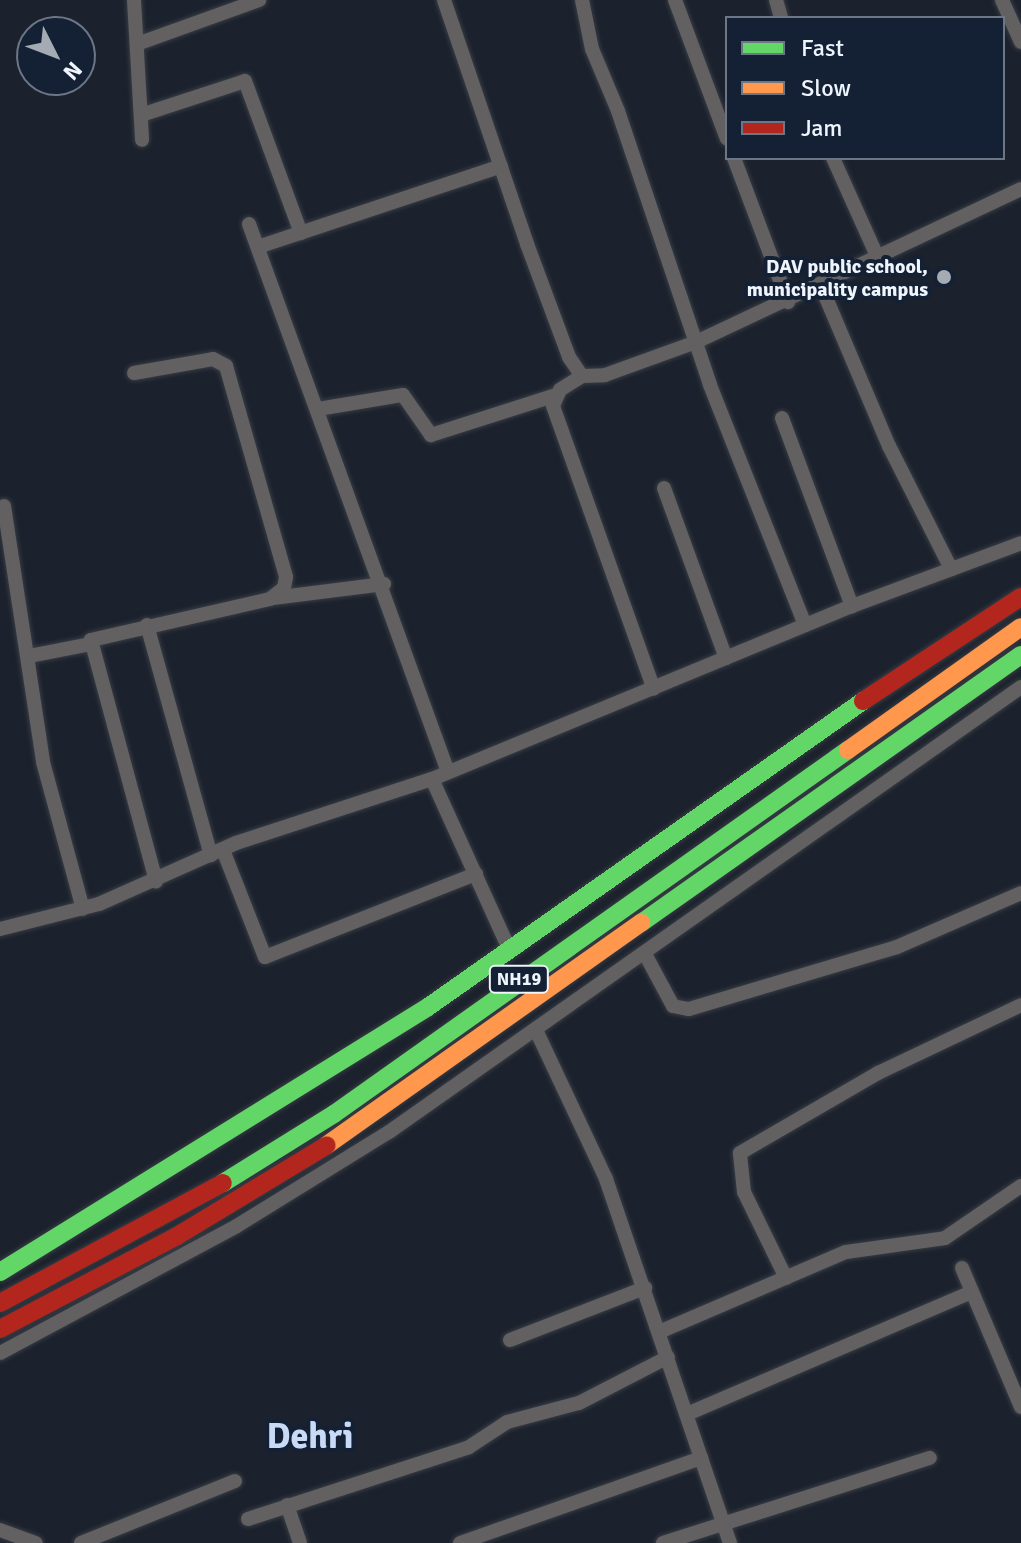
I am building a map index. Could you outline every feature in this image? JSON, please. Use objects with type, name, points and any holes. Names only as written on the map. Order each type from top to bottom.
[{"type":"main road","points":[[0,1272],[390,1033],[827,725],[1021,597]]},
{"type":"main road","name":"NH19","points":[[0,1303],[229,1180],[334,1114],[1021,627]]},
{"type":"main road","name":"NH19","points":[[0,1329],[177,1236],[313,1155],[1021,655]]},
{"type":"street","points":[[134,0],[142,140]]},
{"type":"street","points":[[137,44],[259,0]]},
{"type":"street","points":[[444,0],[569,357],[582,376]]},
{"type":"street","points":[[582,0],[592,49],[746,485],[805,625]]},
{"type":"street","points":[[675,0],[725,134]]},
{"type":"street","points":[[1002,0],[1021,42]]},
{"type":"street","points":[[141,115],[245,81],[301,233]]},
{"type":"street","points":[[735,160],[788,302]]},
{"type":"street","points":[[834,160],[878,258]]},
{"type":"street","points":[[258,247],[501,166]]},
{"type":"street","points":[[318,409],[403,395],[431,435],[556,395],[582,376],[605,375],[696,342],[788,302],[1021,189]]},
{"type":"street","points":[[249,224],[384,584],[448,772]]},
{"type":"street","points":[[821,286],[889,446],[951,569]]},
{"type":"street","points":[[134,373],[213,359],[226,366],[284,567],[284,588],[270,599]]},
{"type":"street","points":[[556,395],[553,406],[654,689]]},
{"type":"street","points":[[782,418],[852,606]]},
{"type":"street","points":[[664,488],[726,658]]},
{"type":"street","points":[[4,506],[43,762],[83,909]]},
{"type":"street","points":[[0,929],[83,909],[217,853],[432,779],[852,606],[1021,543]]},
{"type":"street","points":[[29,656],[91,644],[96,636],[270,599],[384,584]]},
{"type":"street","points":[[147,625],[217,853],[265,957],[476,874]]},
{"type":"street","points":[[91,644],[156,881]]},
{"type":"street","points":[[0,1353],[288,1197],[536,1030],[1021,687]]},
{"type":"street","points":[[432,779],[510,951]]},
{"type":"street","points":[[645,954],[673,1006],[689,1009],[897,947],[1021,893]]},
{"type":"street","points":[[786,1278],[744,1192],[740,1153],[878,1073],[1021,1005]]},
{"type":"street","points":[[536,1030],[585,1126],[645,1288],[730,1543]]},
{"type":"street","points":[[659,1332],[846,1252],[945,1238],[1021,1186]]},
{"type":"street","points":[[962,1268],[1021,1407]]},
{"type":"street","points":[[510,1340],[645,1288]]},
{"type":"street","points":[[687,1414],[972,1292]]},
{"type":"street","points":[[248,1519],[469,1447],[494,1427],[579,1403],[668,1357]]},
{"type":"street","points":[[460,1543],[702,1458]]},
{"type":"street","points":[[663,1543],[930,1458]]},
{"type":"street","points":[[81,1543],[235,1481]]},
{"type":"street","points":[[287,1505],[300,1543]]},
{"type":"street","points":[[0,1530],[36,1543]]},
{"type":"traffic: fast","points":[[641,923],[1021,655]]},
{"type":"traffic: fast","points":[[0,1272],[428,1007],[863,701]]},
{"type":"traffic: fast","points":[[223,1183],[334,1114],[848,750]]},
{"type":"traffic: slow","points":[[848,750],[1021,627]]},
{"type":"traffic: slow","points":[[327,1145],[641,923]]},
{"type":"traffic: jam","points":[[863,701],[1021,597]]},
{"type":"traffic: jam","points":[[0,1329],[177,1236],[327,1145]]},
{"type":"traffic: jam","points":[[0,1303],[223,1183]]},
{"type":"place","name":"DAV public school, municipality campus","points":[[944,277]]},
{"type":"district","name":"Dehri","points":[[310,1437]]}]
